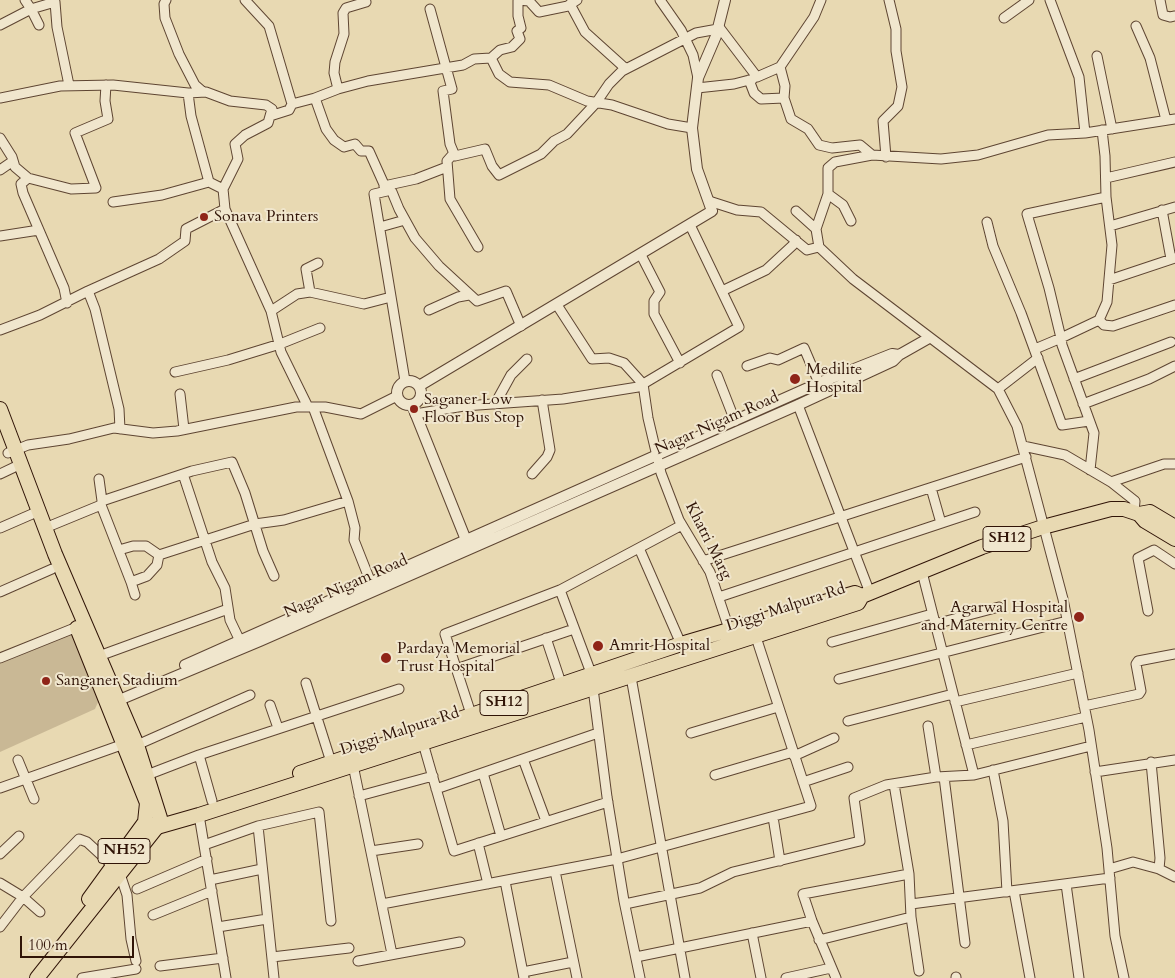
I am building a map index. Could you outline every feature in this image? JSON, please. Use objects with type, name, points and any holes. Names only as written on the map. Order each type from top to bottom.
[{"type":"main road","name":"NH52","points":[[1,419],[35,513],[52,569],[76,627],[147,775],[152,821],[37,978]]},
{"type":"main road","name":"Diggi Malpura Rd","points":[[152,821],[199,815],[631,677],[855,593],[866,594],[982,547],[1043,527],[1111,509],[1124,509],[1141,513],[1175,526]]},
{"type":"main road","name":"NH52","points":[[35,513],[45,528],[99,656],[112,699]]},
{"type":"main road","points":[[1141,513],[1145,521],[1175,539]]},
{"type":"main road","name":"Diggi Malpura Rd","points":[[152,821],[591,673],[729,629],[754,630]]},
{"type":"main road","name":"NH52","points":[[131,744],[152,821]]},
{"type":"main road","name":"NH52","points":[[26,978],[116,870]]},
{"type":"street","points":[[25,0],[39,25]]},
{"type":"street","points":[[166,0],[165,18],[179,54],[195,85],[203,92]]},
{"type":"street","points":[[245,0],[268,26],[292,104],[290,110],[270,116]]},
{"type":"street","points":[[338,89],[334,73],[335,62],[344,34],[343,13],[346,8],[366,2],[365,0]]},
{"type":"street","points":[[292,104],[368,81],[462,65],[474,59],[492,58],[500,50],[512,46],[520,39],[517,31],[521,28],[518,16],[518,0],[529,1],[539,12],[574,2],[585,32],[626,70]]},
{"type":"street","points":[[660,0],[686,40],[692,55],[698,83]]},
{"type":"street","points":[[419,386],[712,211],[697,169],[692,128],[698,83],[718,28],[725,0]]},
{"type":"street","points":[[698,83],[753,79],[780,67],[814,17],[821,0]]},
{"type":"street","points":[[886,157],[883,120],[898,106],[902,87],[896,51],[896,29],[889,0]]},
{"type":"street","points":[[1004,18],[1029,0]]},
{"type":"street","points":[[1050,0],[1080,77],[1085,133]]},
{"type":"street","points":[[1160,0],[1164,14],[1170,17],[1175,16]]},
{"type":"street","points":[[0,26],[31,9],[55,2],[57,27],[69,85]]},
{"type":"street","points":[[430,9],[452,89],[443,91],[444,111],[455,156],[485,149],[492,166],[499,174],[541,154],[554,141],[568,134],[596,104],[609,84],[626,70],[703,30],[718,28]]},
{"type":"street","points":[[1124,978],[1115,936],[1109,873],[1092,746],[1078,673],[1067,621],[1017,426],[998,389],[853,279],[819,247],[816,229],[828,194],[828,168],[835,162],[872,155],[941,159],[978,155],[1048,135],[1085,133],[1170,120],[1150,58],[1136,26]]},
{"type":"street","points":[[718,28],[753,79],[754,93],[761,99],[784,98]]},
{"type":"street","points":[[1097,56],[1112,129]]},
{"type":"street","points":[[492,58],[498,74],[510,82],[549,85],[596,104],[612,105],[668,124],[692,128]]},
{"type":"street","points":[[780,67],[785,86],[784,98],[792,119],[808,129],[819,146],[832,148],[860,145],[872,155]]},
{"type":"street","points":[[0,98],[69,85],[106,85],[188,93],[203,92],[230,101],[266,105],[272,109],[268,123],[245,135],[236,144],[238,159],[223,189],[225,210],[271,311],[281,352],[310,407],[348,501],[355,528],[354,540],[371,583]]},
{"type":"street","points":[[0,138],[13,160],[14,167],[28,178],[71,189],[96,188],[75,133],[108,119],[105,100],[106,85]]},
{"type":"street","points":[[188,93],[191,116],[209,182]]},
{"type":"street","points":[[315,98],[326,129],[334,140],[344,147],[355,144],[361,151],[369,151],[387,191],[374,194],[405,381]]},
{"type":"street","points":[[998,389],[1036,354],[1061,338],[1099,320],[1107,302],[1112,245],[1106,197],[1102,130]]},
{"type":"street","points":[[454,153],[447,162],[450,199],[478,247]]},
{"type":"street","points":[[0,170],[13,160]]},
{"type":"street","points":[[1106,178],[1175,162]]},
{"type":"street","points":[[384,186],[416,180],[447,168]]},
{"type":"street","points":[[28,178],[22,184],[23,193],[64,288],[67,303]]},
{"type":"street","points":[[113,202],[162,195],[209,182],[223,189]]},
{"type":"street","points":[[384,186],[392,192],[415,238],[439,266],[477,302],[506,291],[521,326]]},
{"type":"street","points":[[828,194],[843,205],[851,220]]},
{"type":"street","points":[[1090,470],[1094,433],[1061,338],[1049,288],[1027,214],[1106,197]]},
{"type":"street","points":[[709,201],[737,210],[761,212],[807,250],[819,247]]},
{"type":"street","points":[[1110,226],[1175,207]]},
{"type":"street","points":[[0,330],[67,303],[159,259],[185,242],[186,229],[225,210]]},
{"type":"street","points":[[1109,280],[1173,259],[1162,210]]},
{"type":"street","points":[[796,211],[816,229]]},
{"type":"street","points":[[380,227],[405,220]]},
{"type":"street","points":[[987,222],[993,246],[1062,425],[1089,421]]},
{"type":"street","points":[[414,410],[420,399],[419,386],[415,382],[405,381],[398,387],[396,396],[402,404],[414,410],[572,398],[638,387],[739,327],[690,224]]},
{"type":"street","points":[[0,236],[39,230]]},
{"type":"street","points":[[722,291],[766,270],[796,240]]},
{"type":"street","points":[[641,255],[660,292],[654,301],[654,314],[680,363]]},
{"type":"street","points":[[310,292],[306,269],[318,263]]},
{"type":"street","points":[[88,292],[95,309],[119,409],[120,429]]},
{"type":"street","points":[[271,311],[297,294],[310,292],[364,304],[391,297]]},
{"type":"street","points":[[429,310],[458,297],[469,295]]},
{"type":"street","points":[[557,305],[592,359],[609,358],[624,363],[643,384]]},
{"type":"street","points":[[1099,320],[1104,325],[1113,326],[1175,305]]},
{"type":"street","points":[[175,372],[228,360],[280,344],[320,328]]},
{"type":"street","points":[[899,355],[929,338]]},
{"type":"street","points":[[1074,379],[1133,354],[1172,342]]},
{"type":"street","points":[[747,366],[770,358],[778,360],[804,348],[819,383]]},
{"type":"street","name":"Nagar Nigam Road","points":[[659,461],[735,421],[819,383],[892,354],[899,355]]},
{"type":"street","name":"Nagar Nigam Road","points":[[112,699],[260,641],[468,545],[659,461],[798,405],[893,361],[899,355]]},
{"type":"street","points":[[494,404],[510,375],[527,360]]},
{"type":"street","points":[[1083,404],[1149,379],[1175,366]]},
{"type":"street","points":[[717,375],[735,421]]},
{"type":"street","name":"Khatri Marg","points":[[643,384],[648,418],[659,461],[682,525],[704,561],[719,597],[729,629]]},
{"type":"street","points":[[180,394],[184,429]]},
{"type":"street","points":[[0,474],[28,445],[120,429],[153,433],[184,429],[296,407],[361,414],[396,396]]},
{"type":"street","points":[[532,474],[547,457],[550,450],[542,400]]},
{"type":"street","points":[[798,405],[842,516],[866,594]]},
{"type":"street","points":[[414,410],[468,545]]},
{"type":"street","points":[[1023,446],[1065,455],[1112,482],[1135,501],[1141,513]]},
{"type":"street","points":[[704,561],[1026,457]]},
{"type":"street","points":[[45,528],[102,503],[183,474],[232,462],[245,492],[274,576]]},
{"type":"street","points":[[1112,482],[1164,464],[1175,464]]},
{"type":"street","points":[[183,474],[205,540],[225,588],[230,620],[240,641]]},
{"type":"street","points":[[98,478],[102,503],[135,595]]},
{"type":"street","points":[[931,488],[941,523]]},
{"type":"street","points":[[159,555],[255,524],[284,520],[348,501]]},
{"type":"street","points":[[719,597],[854,550],[975,512]]},
{"type":"street","points":[[0,528],[35,513]]},
{"type":"street","points":[[471,714],[445,634],[560,590],[682,525]]},
{"type":"street","name":"Nagar Nigam Road","points":[[112,699],[371,583],[468,545]]},
{"type":"street","points":[[119,550],[133,546],[146,546],[159,555]]},
{"type":"street","points":[[639,548],[682,644]]},
{"type":"street","points":[[1148,611],[1138,558],[1154,550],[1175,564]]},
{"type":"street","points":[[131,582],[147,576],[157,565],[159,555]]},
{"type":"street","points":[[0,592],[52,569]]},
{"type":"street","points":[[922,572],[974,775]]},
{"type":"street","points":[[560,590],[591,673],[617,859],[640,978]]},
{"type":"street","points":[[935,624],[999,607]]},
{"type":"street","points":[[99,656],[228,609]]},
{"type":"street","points":[[832,642],[932,614]]},
{"type":"street","points":[[839,679],[1067,621]]},
{"type":"street","points":[[0,658],[76,627]]},
{"type":"street","points":[[456,668],[574,629]]},
{"type":"street","points":[[382,904],[617,859],[811,806],[754,630]]},
{"type":"street","points":[[546,638],[561,683]]},
{"type":"street","points":[[1084,706],[1140,694],[1136,664],[1138,661],[1175,654]]},
{"type":"street","points":[[848,721],[1078,673]]},
{"type":"street","points":[[631,677],[685,978]]},
{"type":"street","points":[[306,683],[331,762]]},
{"type":"street","points":[[147,775],[278,728],[399,689]]},
{"type":"street","points":[[0,788],[131,744],[250,695]]},
{"type":"street","points":[[270,705],[278,728]]},
{"type":"street","points":[[691,733],[778,707]]},
{"type":"street","points":[[966,745],[1086,717]]},
{"type":"street","points":[[928,726],[940,777],[965,942]]},
{"type":"street","points":[[436,789],[598,733]]},
{"type":"street","points":[[715,775],[794,754],[834,738]]},
{"type":"street","points":[[423,743],[454,851],[608,802]]},
{"type":"street","points":[[625,904],[670,896],[700,888],[733,872],[860,840],[854,798],[894,784],[940,777],[974,775],[1092,746]]},
{"type":"street","points":[[200,755],[212,801]]},
{"type":"street","points":[[523,759],[546,821]]},
{"type":"street","points":[[18,760],[34,799]]},
{"type":"street","points":[[1095,772],[1151,762],[1175,760]]},
{"type":"street","points":[[1151,762],[1160,858],[1159,869]]},
{"type":"street","points":[[353,765],[392,954]]},
{"type":"street","points":[[803,782],[848,767]]},
{"type":"street","points":[[993,770],[1003,821],[1010,891],[1030,978]]},
{"type":"street","points":[[483,773],[501,836]]},
{"type":"street","points":[[359,796],[433,776]]},
{"type":"street","points":[[894,784],[909,874],[911,917],[919,970]]},
{"type":"street","points":[[204,845],[258,826],[318,812],[331,921]]},
{"type":"street","points":[[199,815],[226,978]]},
{"type":"street","points":[[773,817],[780,861]]},
{"type":"street","points":[[258,826],[274,978]]},
{"type":"street","points":[[0,854],[19,836]]},
{"type":"street","points":[[0,927],[23,897],[79,839],[87,842],[116,870],[127,895],[131,939],[136,965],[82,978]]},
{"type":"street","points":[[478,843],[488,884]]},
{"type":"street","points":[[371,851],[418,844]]},
{"type":"street","points":[[137,889],[207,859]]},
{"type":"street","points":[[911,904],[1066,884],[1109,873],[1133,862],[1159,869],[1175,877]]},
{"type":"street","points":[[210,880],[262,869]]},
{"type":"street","points":[[555,871],[577,978]]},
{"type":"street","points":[[836,978],[803,894],[909,874]]},
{"type":"street","points":[[505,881],[523,975],[573,962]]},
{"type":"street","points":[[0,883],[23,897],[40,912]]},
{"type":"street","points":[[1066,884],[1078,978]]},
{"type":"street","points":[[153,915],[212,891]]},
{"type":"street","points":[[820,940],[911,917]]},
{"type":"street","points":[[218,926],[267,919]]},
{"type":"street","points":[[636,956],[812,921]]},
{"type":"street","points":[[752,933],[761,978]]},
{"type":"street","points":[[358,961],[460,942]]},
{"type":"street","points":[[272,957],[349,948]]},
{"type":"street","points":[[160,966],[223,958]]},
{"type":"street","points":[[786,978],[831,968]]},
{"type":"shaded area","name":"Sanganer Stadium","points":[[73,632],[99,700],[95,709],[0,752],[0,661]]},
{"type":"place","name":"Sonava Printers","points":[[204,217]]},
{"type":"place","name":"Medilite Hospital","points":[[795,379]]},
{"type":"place","name":"Saganer Low Floor Bus Stop","points":[[414,409]]},
{"type":"place","name":"Agarwal Hospital and Maternity Centre","points":[[1079,617]]},
{"type":"place","name":"Amrit Hospital","points":[[598,646]]},
{"type":"place","name":"Pardaya Memorial Trust Hospital","points":[[386,658]]},
{"type":"place","name":"Sanganer Stadium","points":[[46,681]]}]
